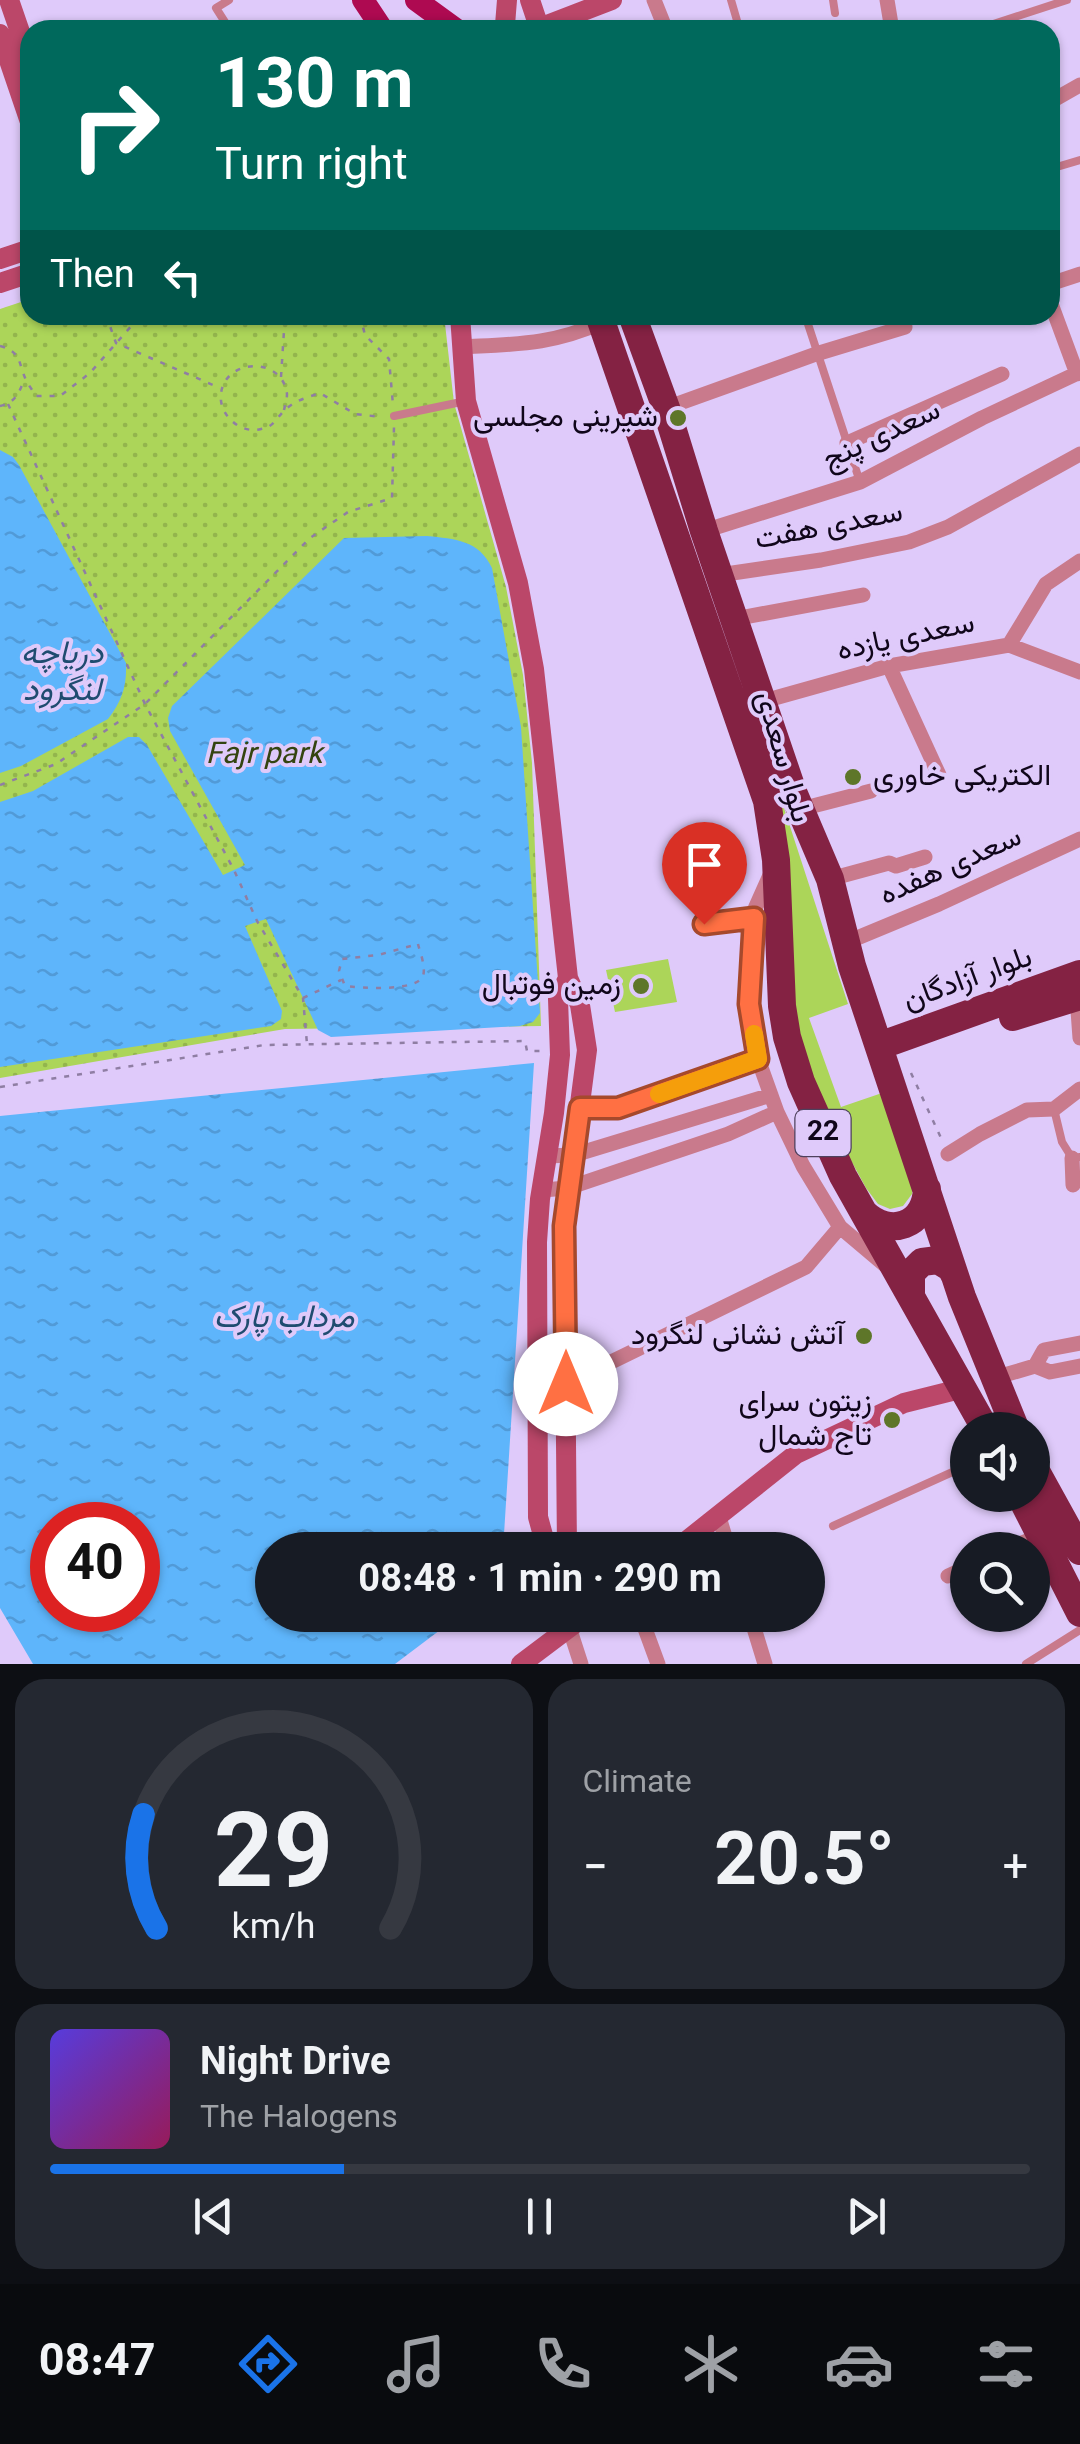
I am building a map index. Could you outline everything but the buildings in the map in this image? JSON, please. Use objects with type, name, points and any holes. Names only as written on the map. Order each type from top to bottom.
[{"type":"highway","name":"بلوار سعدی","points":[[603,325],[767,801],[776,860],[780,987],[787,1037],[801,1082],[852,1220],[906,1286],[977,1412]]},
{"type":"highway","name":"بلوار سعدی","points":[[636,325],[801,810],[830,879],[845,944],[888,1052],[955,1276],[1008,1412]]},
{"type":"highway","name":"بلوار آزادگان","points":[[888,1052],[1079,989]]},
{"type":"highway","points":[[852,1220],[883,1226],[906,1224],[924,1206],[926,1189]]},
{"type":"highway","points":[[906,1286],[922,1262],[938,1260],[951,1268],[955,1276]]},
{"type":"highway","points":[[1050,1501],[1080,1552]]},
{"type":"highway","points":[[1062,1525],[1080,1613]]},
{"type":"main road","points":[[416,0],[443,20]]},
{"type":"street","points":[[10,0],[20,31]]},
{"type":"street","points":[[562,20],[612,0]]},
{"type":"street","points":[[0,34],[20,93]]},
{"type":"street","points":[[461,325],[466,401],[518,583],[534,668],[568,978],[580,1005],[586,1050],[564,1226],[567,1532]]},
{"type":"street","points":[[462,347],[537,343],[573,335],[589,325]]},
{"type":"street","points":[[1059,325],[1078,373]]},
{"type":"street","points":[[666,408],[905,327]]},
{"type":"street","name":"سعدی پنج","points":[[704,531],[860,482],[1078,373]]},
{"type":"street","points":[[847,443],[1002,374]]},
{"type":"street","name":"سعدی هفت","points":[[719,576],[910,542],[948,528],[1080,454]]},
{"type":"street","name":"سعدی یازده","points":[[764,701],[889,666],[1010,644],[1046,584],[1080,561]]},
{"type":"street","points":[[734,619],[863,595]]},
{"type":"street","points":[[1010,644],[1080,672]]},
{"type":"street","points":[[889,666],[940,776]]},
{"type":"street","points":[[801,810],[872,791]]},
{"type":"street","name":"سعدی هفده","points":[[845,944],[1080,839]]},
{"type":"street","points":[[830,879],[925,857]]},
{"type":"street","points":[[566,1384],[806,1267],[852,1220],[802,1166],[758,1059],[749,1004],[754,911],[776,860]]},
{"type":"street","points":[[704,924],[754,918]]},
{"type":"street","points":[[543,1532],[538,1517],[537,1242],[560,1056],[558,999],[568,978]]},
{"type":"street","points":[[1079,989],[1080,1038]]},
{"type":"street","points":[[580,1108],[618,1108],[758,1059]]},
{"type":"street","points":[[948,1154],[1028,1110],[1054,1110],[1080,1089]]},
{"type":"street","points":[[546,1156],[574,1155],[771,1095]]},
{"type":"street","points":[[542,1190],[568,1188],[728,1134],[777,1112]]},
{"type":"street","points":[[1073,1185],[1076,1157]]},
{"type":"street","points":[[1035,1366],[1044,1350],[1080,1343]]},
{"type":"street","points":[[994,1378],[1035,1366],[1050,1372],[1080,1366]]},
{"type":"street","points":[[699,1532],[796,1454],[904,1403],[964,1388]]},
{"type":"street","points":[[719,1517],[724,1532]]},
{"type":"street","points":[[520,1664],[557,1632]]},
{"type":"street","points":[[575,1632],[581,1664]]},
{"type":"street","points":[[646,1632],[658,1664]]},
{"type":"street","points":[[755,1632],[765,1664]]},
{"type":"lane","points":[[224,20],[216,8],[229,0]]},
{"type":"lane","points":[[834,0],[835,14]]},
{"type":"lane","points":[[1006,20],[1067,0]]},
{"type":"lane","points":[[808,325],[860,482]]},
{"type":"lane","points":[[394,416],[466,401]]},
{"type":"lane","points":[[1054,1110],[1062,1142],[1076,1157]]},
{"type":"lane","points":[[833,1526],[950,1473]]},
{"type":"lane","points":[[1026,1664],[1080,1630]]},
{"type":"path","points":[[110,325],[116,343],[222,388]]},
{"type":"path","points":[[0,346],[21,360],[25,378],[36,396],[60,396],[90,374],[132,325]]},
{"type":"path","points":[[284,325],[281,378],[287,394],[284,410]]},
{"type":"path","points":[[0,785],[56,764],[145,704],[310,538],[348,512],[392,498],[394,416],[389,359],[365,335],[362,325]]},
{"type":"path","points":[[281,378],[266,367],[248,365],[232,373],[222,388],[221,405],[229,420],[243,429],[260,430],[274,423],[284,410],[320,393],[355,414],[394,416]]},
{"type":"path","points":[[0,406],[20,393],[25,378]]},
{"type":"path","points":[[8,404],[145,704],[234,870],[257,922],[303,998],[307,1044]]},
{"type":"path","points":[[418,944],[424,971],[414,984],[366,989],[345,986],[342,980],[342,959],[378,955],[418,944]]},
{"type":"path","points":[[303,998],[342,980]]},
{"type":"path","points":[[0,1087],[264,1045],[525,1040],[527,1051],[546,1050],[560,1056]]},
{"type":"path","points":[[888,1052],[948,1154]]},
{"type":"green space","name":"Fajr park","points":[[20,302],[20,325],[445,325],[454,403],[506,587],[523,675],[532,763],[541,1026],[285,1029],[0,1078],[0,309]]},
{"type":"green space","points":[[777,805],[783,805],[848,1004],[809,1018],[841,1107],[882,1093],[914,1180],[912,1194],[903,1206],[890,1209],[878,1204],[866,1188],[817,1098],[797,1039]]},
{"type":"green space","name":"زمین فوتبال","points":[[668,959],[677,1002],[615,1012],[606,970]]},
{"type":"water","name":"دریاچه لنگرود","points":[[0,450],[19,465],[126,663],[126,671],[123,693],[108,719],[21,766],[0,773]]},
{"type":"water","name":"دریاچه لنگرود","points":[[427,536],[473,546],[492,568],[521,727],[540,1013],[533,1022],[520,1026],[331,1037],[318,1030],[266,919],[245,926],[282,1011],[281,1019],[271,1026],[0,1067],[0,802],[33,791],[128,737],[139,737],[223,875],[245,865],[170,731],[168,718],[172,706],[344,538]]},
{"type":"water","name":"مرداب پارک","points":[[534,1063],[504,1532],[255,1532],[255,1632],[437,1632],[395,1664],[33,1664],[0,1608],[0,1116]]},
{"type":"slow traffic","points":[[659,1094],[758,1059],[754,1034]]},
{"type":"place","name":"شیرینی مجلسی","points":[[678,418]]},
{"type":"place","name":"الکتریکی خاوری","points":[[853,777]]},
{"type":"place","name":"زمین فوتبال","points":[[641,986]]},
{"type":"place","name":"آتش نشانی لنگرود","points":[[864,1336]]},
{"type":"place","name":"زیتون سرای تاج شمال","points":[[892,1420]]},
{"type":"route","points":[[566,1384],[564,1226],[580,1108],[618,1108],[758,1059],[749,1004],[754,918],[704,924]]}]
